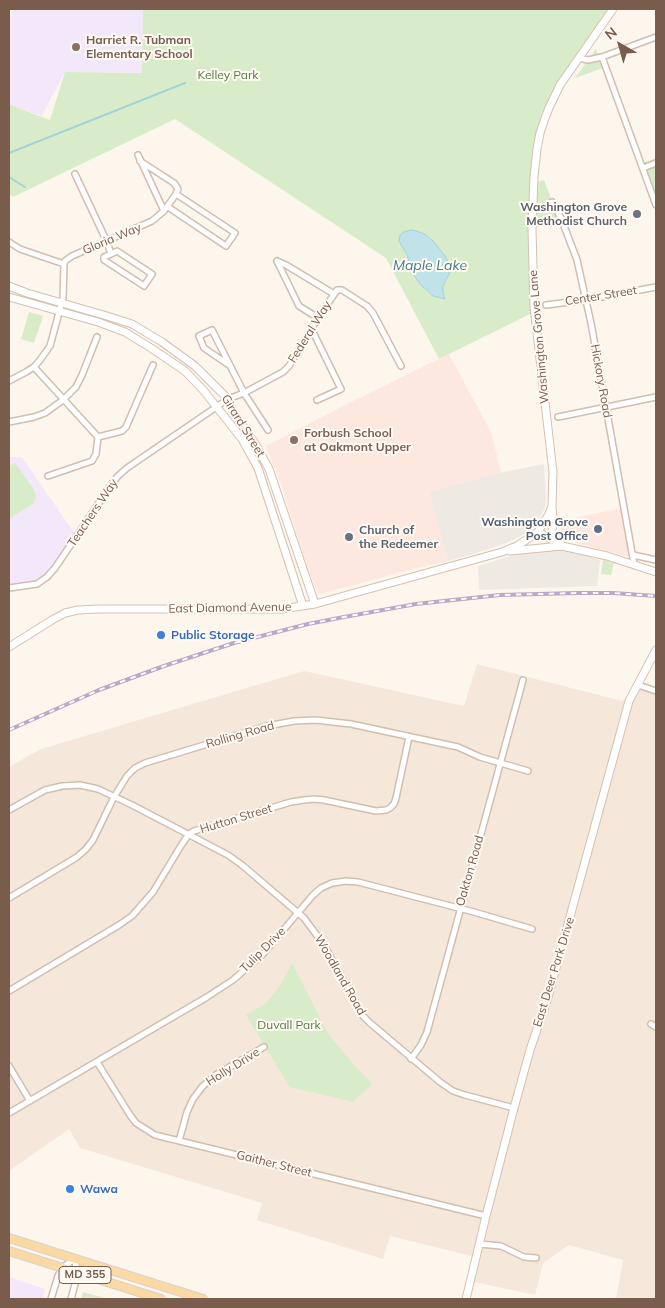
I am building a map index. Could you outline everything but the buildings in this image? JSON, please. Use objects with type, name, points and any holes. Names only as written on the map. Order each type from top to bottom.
[{"type":"main road","name":"MD 355","points":[[9,1238],[203,1299]]},
{"type":"main road","name":"MD 355","points":[[9,1251],[161,1299]]},
{"type":"street","name":"Washington Grove Lane","points":[[537,533],[552,506],[553,472],[534,307],[532,229],[534,177],[540,133],[560,85],[613,9]]},
{"type":"street","points":[[579,58],[588,60],[602,57],[656,37]]},
{"type":"street","points":[[602,57],[656,205]]},
{"type":"street","points":[[139,158],[174,183],[178,188],[176,194],[235,233],[226,246],[166,209],[139,158]]},
{"type":"street","points":[[644,168],[656,163]]},
{"type":"street","points":[[75,174],[111,254]]},
{"type":"street","name":"Gloria Way","points":[[64,264],[68,258],[152,222],[166,209],[176,194]]},
{"type":"street","name":"Hickory Road","points":[[552,202],[561,218],[577,260],[591,323],[634,564]]},
{"type":"street","points":[[9,242],[20,249],[64,264],[62,302],[50,346],[34,367],[9,381]]},
{"type":"street","points":[[117,251],[152,274],[144,286],[104,260],[104,257],[111,254],[117,251]]},
{"type":"street","points":[[318,318],[299,306],[277,261],[336,292],[342,290],[367,306],[373,312],[401,366]]},
{"type":"street","name":"Girard Street","points":[[9,286],[132,324],[194,366],[228,399],[233,411],[270,469],[315,604]]},
{"type":"street","name":"Center Street","points":[[546,305],[656,287]]},
{"type":"street","name":"Federal Way","points":[[228,399],[244,393],[283,372],[336,292]]},
{"type":"street","name":"Girard Street","points":[[9,297],[98,322],[125,332],[185,371],[204,391],[242,438],[258,468],[302,606]]},
{"type":"street","points":[[229,365],[204,348],[199,336],[212,330],[244,393],[268,430]]},
{"type":"street","points":[[312,330],[340,389],[317,400]]},
{"type":"street","points":[[9,422],[46,413],[63,400],[76,387],[97,337]]},
{"type":"street","points":[[98,437],[122,431],[126,427],[153,365]]},
{"type":"street","points":[[34,367],[98,437]]},
{"type":"street","points":[[558,417],[656,397]]},
{"type":"street","name":"Teachers Way","points":[[9,588],[37,584],[47,577],[118,476],[228,399]]},
{"type":"street","points":[[48,476],[92,461],[96,454],[98,437]]},
{"type":"street","points":[[552,506],[552,534],[560,546]]},
{"type":"street","points":[[537,533],[560,546],[607,556],[656,572]]},
{"type":"street","name":"East Diamond Avenue","points":[[9,647],[65,613],[78,610],[282,609],[315,604],[504,551],[517,546],[537,533]]},
{"type":"street","points":[[504,551],[517,552],[560,546]]},
{"type":"street","points":[[633,555],[656,560]]},
{"type":"street","name":"East Deer Park Drive","points":[[466,1299],[530,1049],[548,997],[629,701],[656,650]]},
{"type":"street","name":"Oakton Road","points":[[411,1059],[427,1032],[523,680]]},
{"type":"street","points":[[638,684],[656,691]]},
{"type":"street","name":"Rolling Road","points":[[9,898],[77,857],[86,849],[114,797],[135,768],[145,763],[267,726],[294,720],[316,720],[351,724],[458,747],[500,764],[528,771]]},
{"type":"street","name":"Hutton Street","points":[[9,991],[132,916],[153,892],[182,844],[189,834],[194,831],[291,802],[304,800],[324,800],[376,811],[390,808],[396,798],[409,737]]},
{"type":"street","name":"Woodland Road","points":[[9,810],[45,790],[62,786],[80,785],[98,789],[228,855],[242,864],[298,913],[311,927],[324,945],[363,1016],[411,1059],[453,1091],[514,1108]]},
{"type":"street","name":"Tulip Drive","points":[[9,1113],[233,980],[263,954],[313,895],[332,883],[358,882],[532,929]]},
{"type":"street","name":"Holly Drive","points":[[179,1141],[187,1112],[193,1099],[202,1087],[214,1076],[264,1047]]},
{"type":"street","name":"Gaither Street","points":[[97,1062],[136,1123],[155,1134],[486,1216]]},
{"type":"street","points":[[9,1066],[30,1101]]},
{"type":"street","points":[[480,1244],[501,1246],[524,1257],[536,1258]]},
{"type":"street","points":[[51,1299],[62,1268],[74,1259],[78,1273],[71,1299]]},
{"type":"shaded area","name":"Harriet R. Tubman Elementary School","points":[[13,9],[143,9],[143,73],[65,72],[42,116],[9,105],[9,22]]},
{"type":"shaded area","points":[[449,354],[491,432],[501,472],[429,492],[448,561],[320,594],[317,592],[303,554],[280,482],[266,446]]},
{"type":"shaded area","points":[[9,457],[22,457],[75,534],[46,576],[36,582],[9,586]]},
{"type":"shaded area","points":[[544,464],[545,507],[534,527],[506,543],[448,561],[429,492],[494,474]]},
{"type":"shaded area","points":[[622,508],[630,557],[561,539],[560,519],[564,520]]},
{"type":"shaded area","points":[[563,550],[600,560],[597,586],[479,590],[478,566],[528,551]]},
{"type":"shaded area","points":[[477,664],[622,701],[641,689],[656,694],[656,1299],[616,1299],[623,1260],[569,1245],[543,1263],[535,1295],[475,1282],[479,1258],[390,1236],[383,1259],[257,1220],[262,1203],[80,1148],[69,1129],[9,1171],[9,767],[41,749],[304,671],[464,706]]},
{"type":"shaded area","points":[[9,1277],[45,1289],[43,1299],[9,1299]]},
{"type":"green space","name":"Kelley Park","points":[[143,9],[610,9],[573,61],[537,137],[531,167],[529,192],[532,313],[439,359],[386,258],[175,119],[13,197],[9,194],[9,104],[50,120],[65,72],[142,73]],"holes":[[[411,230],[425,234],[446,257],[450,272],[443,286],[444,299],[433,296],[413,274],[405,252]]]},
{"type":"green space","points":[[596,49],[603,68],[575,78]]},
{"type":"green space","points":[[656,158],[656,199],[643,163]]},
{"type":"green space","points":[[544,180],[559,218],[540,227],[534,227],[534,183]]},
{"type":"green space","points":[[29,312],[43,316],[34,343],[21,339]]},
{"type":"green space","points":[[15,463],[36,495],[34,503],[9,519],[9,466]]},
{"type":"green space","points":[[603,560],[614,563],[611,575],[601,574]]},
{"type":"green space","name":"Duvall Park","points":[[292,963],[328,1034],[372,1084],[353,1102],[290,1087],[246,1015],[266,1003],[280,986]]},
{"type":"green space","points":[[83,1292],[108,1299],[81,1299]]},
{"type":"water","name":"Maple Lake","points":[[411,230],[425,234],[446,257],[450,272],[443,286],[445,299],[433,296],[413,274],[407,255],[399,241],[400,235]]},
{"type":"waterway","points":[[9,153],[185,83]]},
{"type":"waterway","points":[[9,177],[25,187]]},
{"type":"railway","points":[[9,730],[99,690],[164,666],[234,643],[308,624],[416,604],[500,595],[613,593],[656,596]]},
{"type":"place","name":"Harriet R. Tubman Elementary School","points":[[76,47]]},
{"type":"place","name":"Washington Grove Methodist Church","points":[[637,214]]},
{"type":"place","name":"Forbush School at Oakmont Upper","points":[[294,440]]},
{"type":"place","name":"Washington Grove Post Office","points":[[598,529]]},
{"type":"place","name":"Church of the Redeemer","points":[[349,537]]},
{"type":"place","name":"Public Storage","points":[[161,635]]},
{"type":"place","name":"Wawa","points":[[70,1189]]}]
